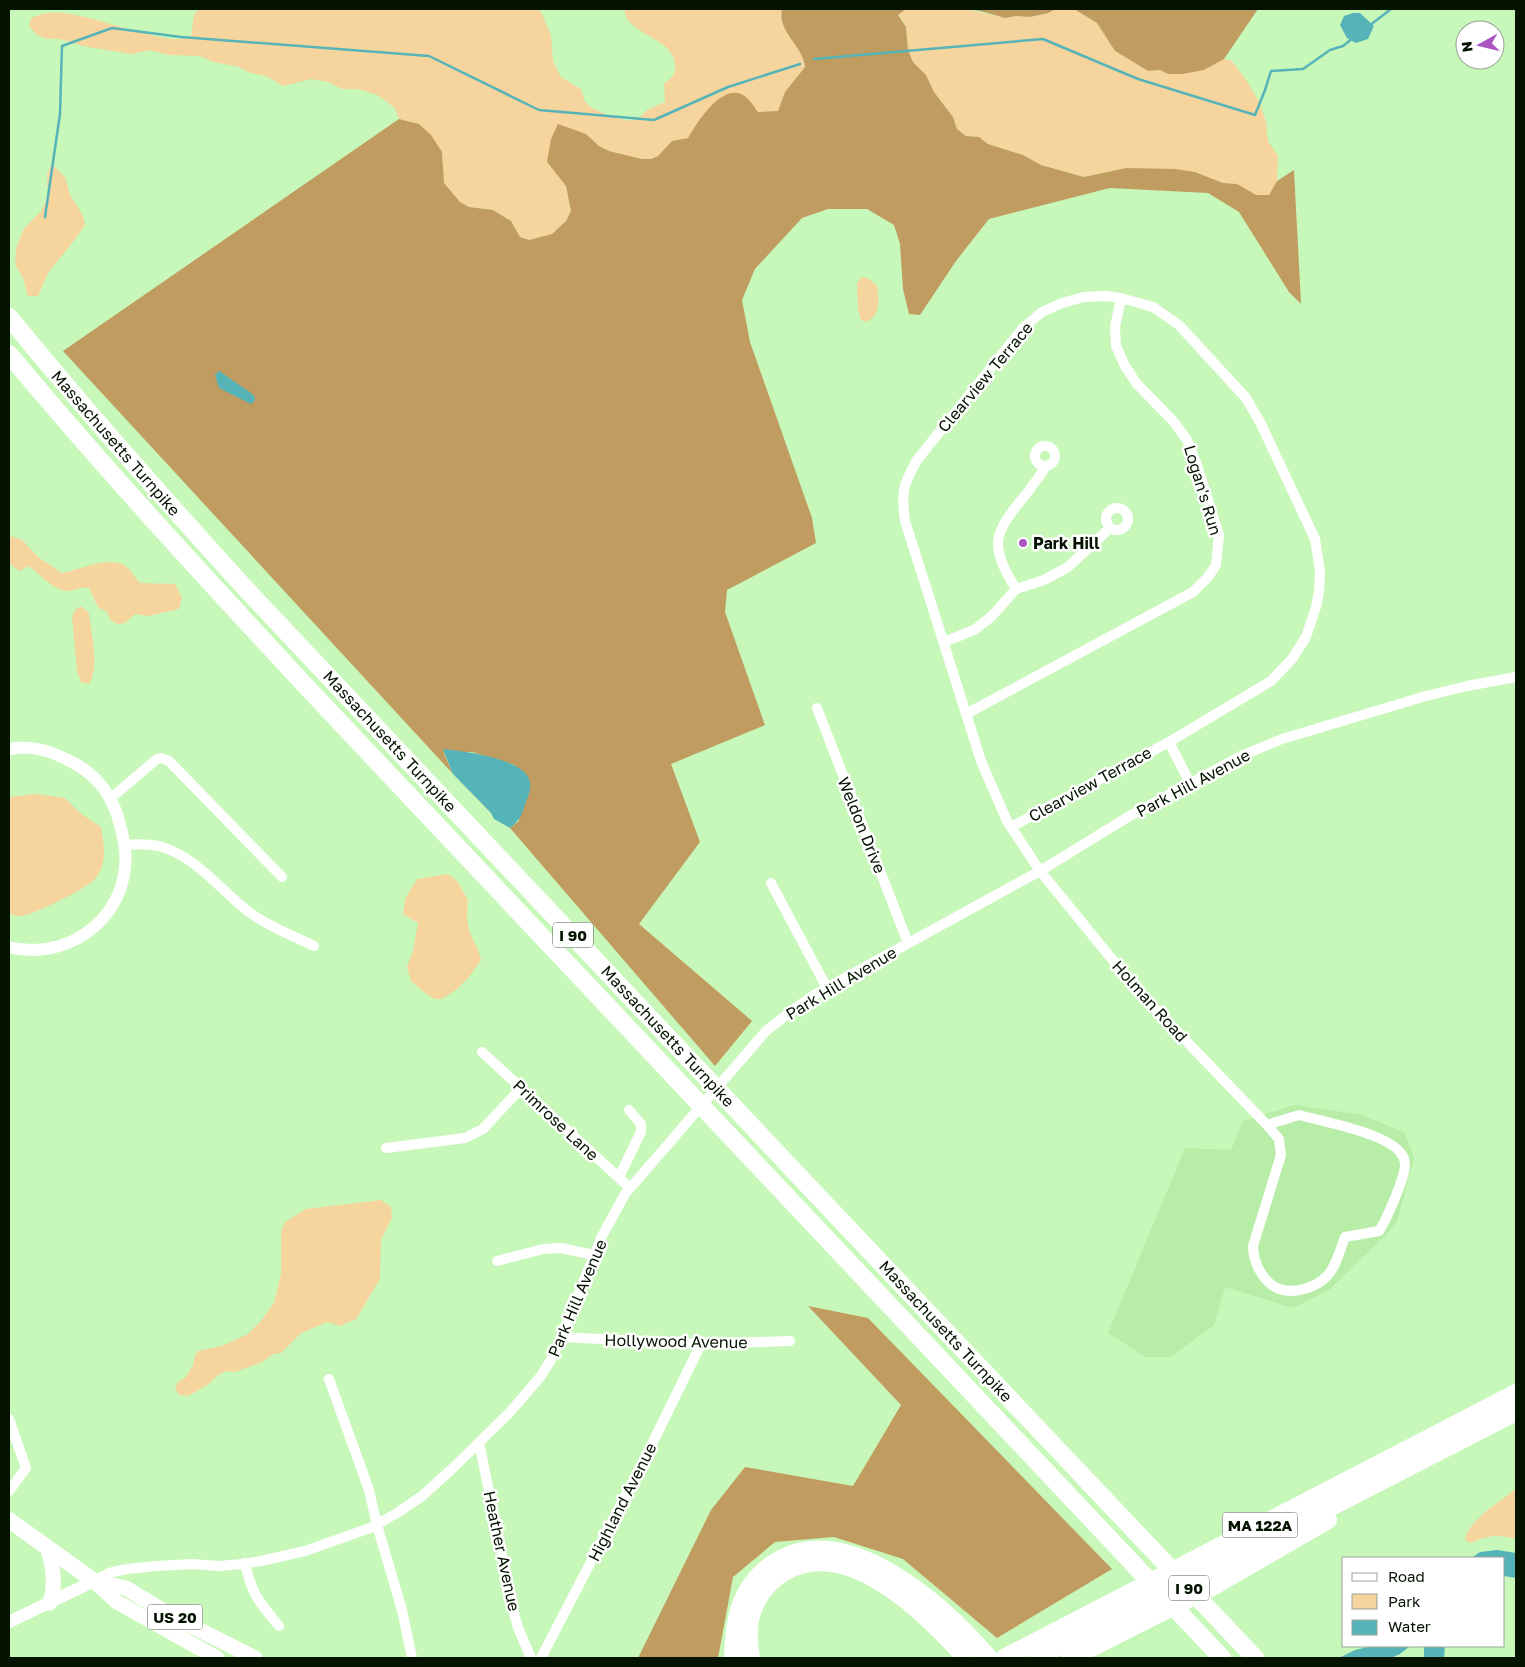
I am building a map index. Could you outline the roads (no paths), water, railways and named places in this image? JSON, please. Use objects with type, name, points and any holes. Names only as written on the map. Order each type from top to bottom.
[{"type":"highway","name":"Massachusetts Turnpike","points":[[9,317],[132,464],[245,588],[1255,1658]]},
{"type":"highway","name":"Massachusetts Turnpike","points":[[9,354],[72,430],[158,527],[282,661],[1216,1652]]},
{"type":"highway","name":"MA 122A","points":[[1008,1655],[1516,1393]]},
{"type":"highway","name":"MA 122A","points":[[1037,1658],[1516,1412]]},
{"type":"highway","points":[[1071,1658],[1214,1586],[1335,1516],[1456,1451],[1490,1426]]},
{"type":"highway","name":"US 20","points":[[9,1520],[94,1581]]},
{"type":"highway","points":[[732,1658],[736,1619],[750,1583],[763,1570],[779,1559],[796,1553],[815,1550],[834,1550],[850,1553],[892,1574],[936,1604],[974,1654]]},
{"type":"highway","points":[[751,1658],[748,1639],[750,1619],[754,1605],[764,1589],[778,1576],[793,1568],[816,1563],[846,1565],[882,1583],[974,1654]]},
{"type":"main road","points":[[48,1548],[53,1567],[54,1583],[50,1602]]},
{"type":"main road","name":"US 20","points":[[94,1581],[117,1602],[217,1658]]},
{"type":"main road","name":"US 20","points":[[94,1581],[126,1588],[170,1615],[254,1658]]},
{"type":"street","name":"Clearview Terrace","points":[[1011,827],[1169,742],[1271,681],[1292,659],[1306,636],[1316,608],[1319,592],[1320,565],[1315,539],[1261,424],[1246,398],[1179,325],[1153,307],[1121,298],[1084,297],[1062,303],[1042,312],[1023,328],[917,460],[906,480],[902,502],[905,521],[981,761],[1011,827],[1040,871]]},
{"type":"street","name":"Logan's Run","points":[[966,714],[1193,592],[1208,577],[1216,565],[1219,535],[1187,440],[1174,422],[1138,384],[1124,366],[1116,346],[1115,327],[1121,298]]},
{"type":"street","points":[[1016,589],[1003,568],[997,547],[999,534],[1005,522],[1046,466]]},
{"type":"street","points":[[944,642],[974,630],[991,617],[1016,589],[1044,580],[1068,567],[1110,528]]},
{"type":"street","name":"Park Hill Avenue","points":[[94,1581],[109,1573],[127,1569],[192,1564],[219,1566],[261,1561],[305,1551],[377,1525],[422,1496],[510,1412],[539,1380],[551,1360],[612,1216],[630,1188],[766,1031],[788,1013],[827,988],[1040,871],[1128,817],[1241,756],[1282,739],[1433,694],[1516,677]]},
{"type":"street","name":"Weldon Drive","points":[[817,708],[908,943]]},
{"type":"street","name":"Clearview Terrace","points":[[1169,742],[1190,783]]},
{"type":"street","points":[[9,749],[30,747],[44,750],[74,763],[95,778],[111,798],[116,809],[124,844],[125,869],[118,894],[108,913],[91,930],[73,942],[49,949],[28,950],[9,947]]},
{"type":"street","points":[[111,798],[156,759],[161,758],[169,761],[282,877]]},
{"type":"street","points":[[124,844],[160,846],[180,855],[248,911],[267,924],[314,946]]},
{"type":"street","name":"Holman Road","points":[[1040,871],[1138,991],[1267,1125],[1279,1140],[1282,1148],[1281,1155],[1254,1240],[1253,1252],[1260,1270],[1273,1286],[1282,1290],[1301,1289],[1320,1282],[1330,1273],[1345,1238],[1379,1231],[1384,1224],[1406,1165],[1396,1146],[1368,1134],[1336,1124],[1298,1116],[1267,1125]]},
{"type":"street","points":[[771,883],[827,988]]},
{"type":"street","name":"Primrose Lane","points":[[482,1052],[630,1188]]},
{"type":"street","points":[[386,1148],[465,1138],[483,1129],[521,1088]]},
{"type":"street","points":[[618,1177],[641,1132],[640,1124],[629,1110]]},
{"type":"street","points":[[497,1261],[552,1248],[594,1255]]},
{"type":"street","name":"Hollywood Avenue","points":[[561,1337],[701,1344],[790,1342]]},
{"type":"street","name":"Highland Avenue","points":[[540,1658],[650,1448],[701,1344]]},
{"type":"street","points":[[329,1379],[369,1490],[377,1525],[402,1610],[412,1658]]},
{"type":"street","points":[[9,1419],[26,1468],[9,1492]]},
{"type":"street","name":"Heather Avenue","points":[[478,1442],[512,1606],[518,1628],[531,1658]]},
{"type":"street","points":[[245,1563],[249,1582],[256,1598],[279,1626]]},
{"type":"street","points":[[9,1622],[94,1581]]},
{"type":"water","points":[[1360,13],[1374,26],[1368,39],[1356,43],[1347,38],[1340,25],[1344,16]]},
{"type":"water","points":[[219,371],[251,393],[255,397],[254,402],[251,404],[219,388],[215,375]]},
{"type":"water","points":[[443,749],[502,760],[522,770],[528,777],[530,791],[521,815],[514,825],[510,828],[494,819],[491,813],[453,774]]},
{"type":"water","points":[[1497,1550],[1516,1553],[1516,1578],[1505,1576],[1505,1557],[1472,1557],[1480,1552]]},
{"type":"water","points":[[1368,1647],[1409,1647],[1391,1658],[1339,1658],[1355,1650]]},
{"type":"water","points":[[1424,1647],[1445,1647],[1444,1658],[1424,1658]]},
{"type":"waterway","points":[[1369,26],[1391,9]]},
{"type":"waterway","points":[[45,217],[60,114],[62,46],[112,28],[181,37],[429,56],[539,110],[654,120],[728,87],[800,64]]},
{"type":"waterway","points":[[814,59],[1043,39],[1138,79],[1255,115],[1271,71],[1303,69],[1330,50],[1343,46],[1353,38]]},
{"type":"place","name":"Park Hill","points":[[1023,543]]}]
